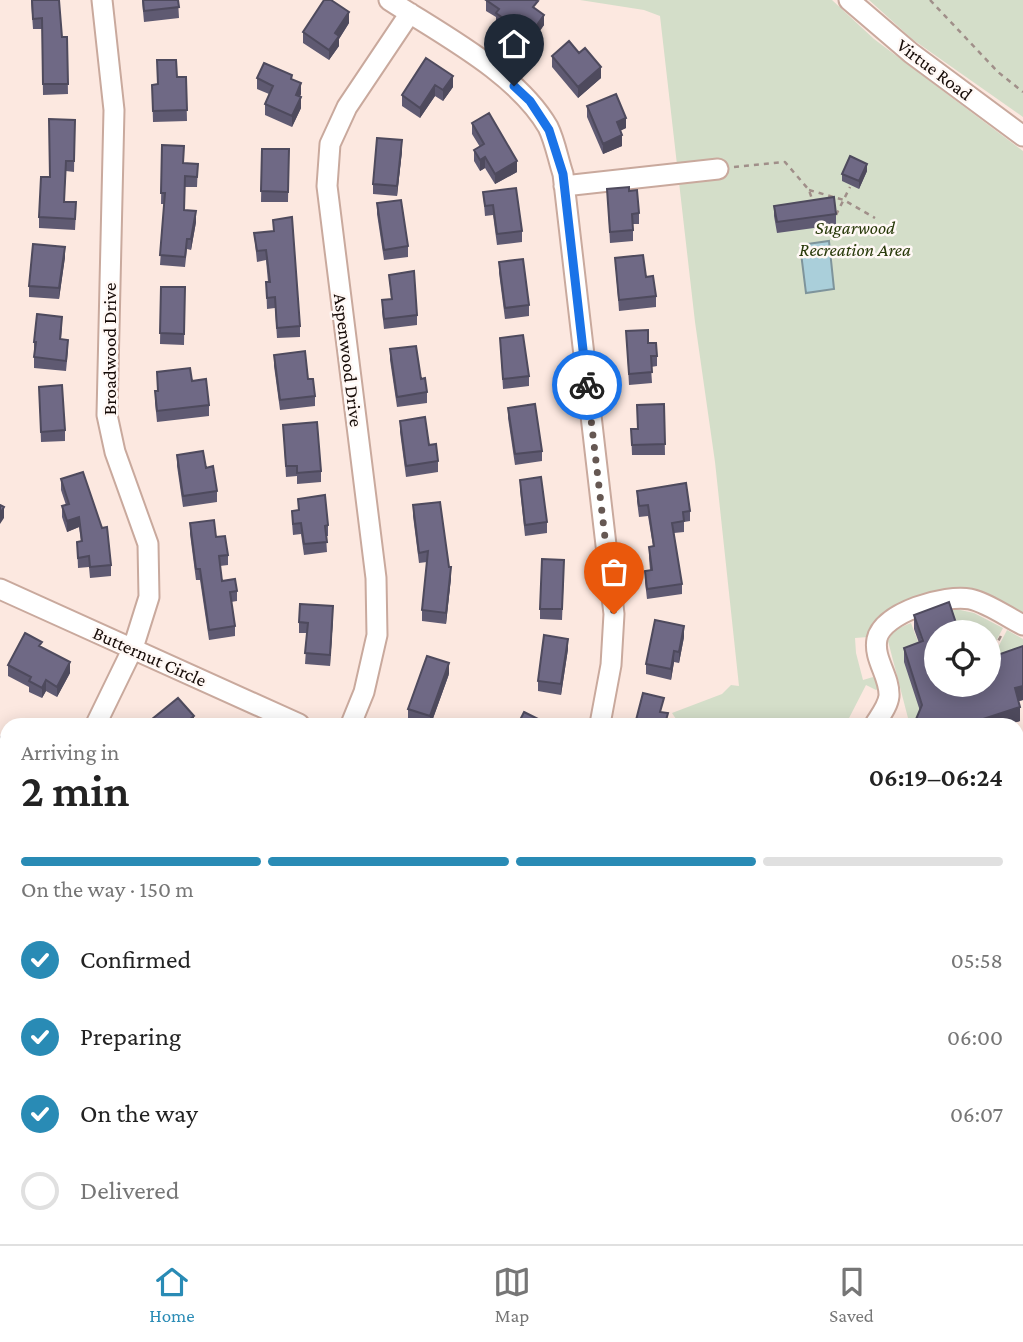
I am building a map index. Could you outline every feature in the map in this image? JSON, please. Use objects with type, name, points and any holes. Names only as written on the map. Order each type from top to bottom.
[{"type":"street","name":"Broadwood Drive","points":[[99,718],[133,648],[149,597],[148,544],[115,452],[107,415],[114,110],[102,0]]},
{"type":"street","points":[[389,0],[498,72],[530,101],[549,130],[563,174],[614,614],[611,665],[601,718]]},
{"type":"street","name":"Virtue Road","points":[[849,0],[911,53],[1023,136]]},
{"type":"street","name":"Aspenwood Drive","points":[[353,718],[364,692],[377,635],[376,578],[327,186],[330,144],[347,107],[410,13]]},
{"type":"street","points":[[564,186],[718,169]]},
{"type":"street","name":"Butternut Circle","points":[[0,589],[286,718]]},
{"type":"street","points":[[878,718],[889,697],[877,652],[877,638],[885,624],[896,615],[936,602],[961,598],[974,600],[1014,626]]},
{"type":"path","points":[[929,0],[998,72],[1023,92]]},
{"type":"path","points":[[718,169],[785,162],[809,190],[816,209]]},
{"type":"path","points":[[836,215],[850,187]]},
{"type":"path","points":[[809,190],[844,200],[875,218]]},
{"type":"path","points":[[1001,640],[1014,626]]},
{"type":"green space","name":"Sugarwood Recreation Area","points":[[580,0],[832,0],[874,39],[1023,151],[1023,616],[916,599],[883,613],[872,626],[868,637],[855,638],[863,680],[873,677],[879,688],[876,690],[866,685],[849,718],[675,718],[672,713],[722,694],[731,685],[739,686],[715,462],[695,322],[660,16],[644,10]]},
{"type":"green space","points":[[869,0],[1023,0],[1023,117],[912,39]]},
{"type":"green space","points":[[956,609],[974,613],[988,620],[951,620],[949,611]]},
{"type":"green space","points":[[911,623],[923,655],[922,718],[908,718],[888,641],[894,630]]},
{"type":"green space","points":[[1007,630],[1023,639],[1023,660],[1001,662],[1001,642]]},
{"type":"water","points":[[829,241],[834,289],[806,293],[800,245]]},
{"type":"building","points":[[32,0],[59,0],[62,37],[67,37],[68,84],[43,84],[42,18],[33,19]]},
{"type":"building","points":[[143,0],[178,0],[179,7],[144,11]]},
{"type":"building","points":[[324,0],[331,0],[349,12],[335,33],[339,36],[329,50],[303,32]]},
{"type":"building","points":[[486,0],[535,0],[538,1],[533,7],[544,15],[532,32],[523,25],[519,30],[496,13],[499,9]]},
{"type":"building","points":[[569,41],[579,53],[585,48],[601,67],[578,87],[552,56]]},
{"type":"building","points":[[426,58],[453,76],[443,90],[435,85],[420,108],[402,95]]},
{"type":"building","points":[[157,60],[176,60],[177,77],[186,77],[187,110],[153,111],[152,85],[158,84]]},
{"type":"building","points":[[264,63],[292,75],[291,79],[301,83],[296,95],[301,97],[292,116],[265,104],[273,86],[257,78]]},
{"type":"building","points":[[616,94],[626,118],[617,122],[622,135],[603,144],[587,106]]},
{"type":"building","points":[[489,113],[517,161],[495,174],[485,157],[480,160],[474,150],[484,144],[472,123]]},
{"type":"building","points":[[49,119],[75,120],[74,161],[66,161],[64,202],[76,202],[75,219],[39,217],[41,177],[50,177]]},
{"type":"building","points":[[377,138],[402,140],[397,186],[373,184]]},
{"type":"building","points":[[162,145],[184,146],[183,163],[198,164],[197,177],[185,176],[184,210],[196,211],[191,239],[187,239],[185,257],[160,255],[165,193],[161,193]]},
{"type":"building","points":[[262,149],[289,149],[288,192],[261,191]]},
{"type":"building","points":[[850,156],[867,164],[859,181],[842,174]]},
{"type":"building","points":[[629,187],[629,191],[637,190],[639,213],[632,214],[633,230],[610,232],[607,189]]},
{"type":"building","points":[[516,188],[522,231],[497,234],[493,205],[485,206],[483,192]]},
{"type":"building","points":[[834,197],[836,214],[777,222],[774,206]]},
{"type":"building","points":[[401,200],[408,246],[384,250],[377,203]]},
{"type":"building","points":[[292,217],[300,326],[277,328],[275,297],[267,298],[266,282],[270,282],[266,250],[257,251],[254,233],[274,231],[273,220]]},
{"type":"building","points":[[33,244],[65,247],[59,288],[29,286]]},
{"type":"building","points":[[643,255],[646,277],[653,276],[656,296],[619,300],[615,258]]},
{"type":"building","points":[[523,259],[529,305],[505,308],[499,262]]},
{"type":"building","points":[[414,271],[417,315],[384,319],[382,300],[392,299],[389,275]]},
{"type":"building","points":[[161,287],[185,287],[184,334],[160,333]]},
{"type":"building","points":[[37,314],[62,317],[60,339],[68,340],[66,361],[34,357]]},
{"type":"building","points":[[648,330],[648,343],[656,343],[657,356],[651,356],[652,372],[629,374],[626,331]]},
{"type":"building","points":[[523,335],[529,376],[503,379],[500,338]]},
{"type":"building","points":[[416,346],[421,379],[425,378],[427,392],[397,397],[390,349]]},
{"type":"building","points":[[305,351],[308,379],[313,379],[315,396],[280,400],[274,355]]},
{"type":"building","points":[[190,368],[192,381],[206,379],[209,405],[157,411],[157,372]]},
{"type":"building","points":[[62,385],[65,430],[41,432],[39,387]]},
{"type":"building","points":[[535,404],[542,451],[515,454],[508,408]]},
{"type":"building","points":[[664,404],[665,444],[632,445],[631,429],[638,429],[637,405]]},
{"type":"building","points":[[425,417],[429,445],[436,444],[438,461],[406,466],[400,421]]},
{"type":"building","points":[[317,422],[321,471],[297,473],[297,466],[286,466],[283,425]]},
{"type":"building","points":[[203,451],[206,468],[213,466],[217,491],[183,496],[177,455]]},
{"type":"building","points":[[83,472],[102,528],[107,527],[111,565],[90,567],[89,556],[78,558],[77,542],[82,541],[79,517],[67,521],[62,506],[69,504],[61,479]]},
{"type":"building","points":[[541,477],[547,522],[525,525],[520,480]]},
{"type":"building","points":[[686,483],[690,511],[683,512],[684,521],[672,523],[682,584],[647,589],[645,571],[652,570],[649,547],[654,546],[648,505],[639,506],[637,491]]},
{"type":"building","points":[[325,495],[327,542],[304,544],[301,523],[293,524],[292,511],[299,510],[298,499]]},
{"type":"building","points":[[440,502],[451,567],[446,613],[422,610],[428,551],[419,553],[413,505]]},
{"type":"building","points":[[214,520],[216,537],[225,536],[228,555],[219,556],[222,581],[235,579],[237,591],[230,592],[235,626],[209,630],[200,569],[196,569],[190,523]]},
{"type":"building","points":[[542,559],[564,560],[562,609],[540,609]]},
{"type":"building","points":[[949,602],[955,620],[924,620],[924,697],[1001,697],[1001,654],[1023,646],[1023,686],[1015,688],[1020,707],[986,718],[917,718],[922,705],[904,648],[923,641],[914,615]]},
{"type":"building","points":[[300,604],[333,606],[330,655],[305,653],[308,623],[299,622]]},
{"type":"building","points":[[655,620],[684,626],[679,652],[674,651],[671,669],[646,664]]},
{"type":"building","points":[[25,633],[42,642],[39,646],[70,662],[57,687],[46,680],[42,688],[29,681],[31,677],[8,665]]},
{"type":"building","points":[[544,635],[568,639],[561,684],[538,681]]},
{"type":"building","points":[[427,656],[449,663],[430,716],[408,709]]},
{"type":"building","points":[[643,693],[664,698],[660,712],[668,713],[667,718],[637,718]]},
{"type":"building","points":[[178,698],[194,716],[192,718],[153,718]]},
{"type":"building","points":[[524,712],[536,718],[521,718]]},
{"type":"way so far","points":[[587,385],[614,614]]},
{"type":"route","points":[[514,86],[530,101],[549,130],[563,174],[587,385]]}]
